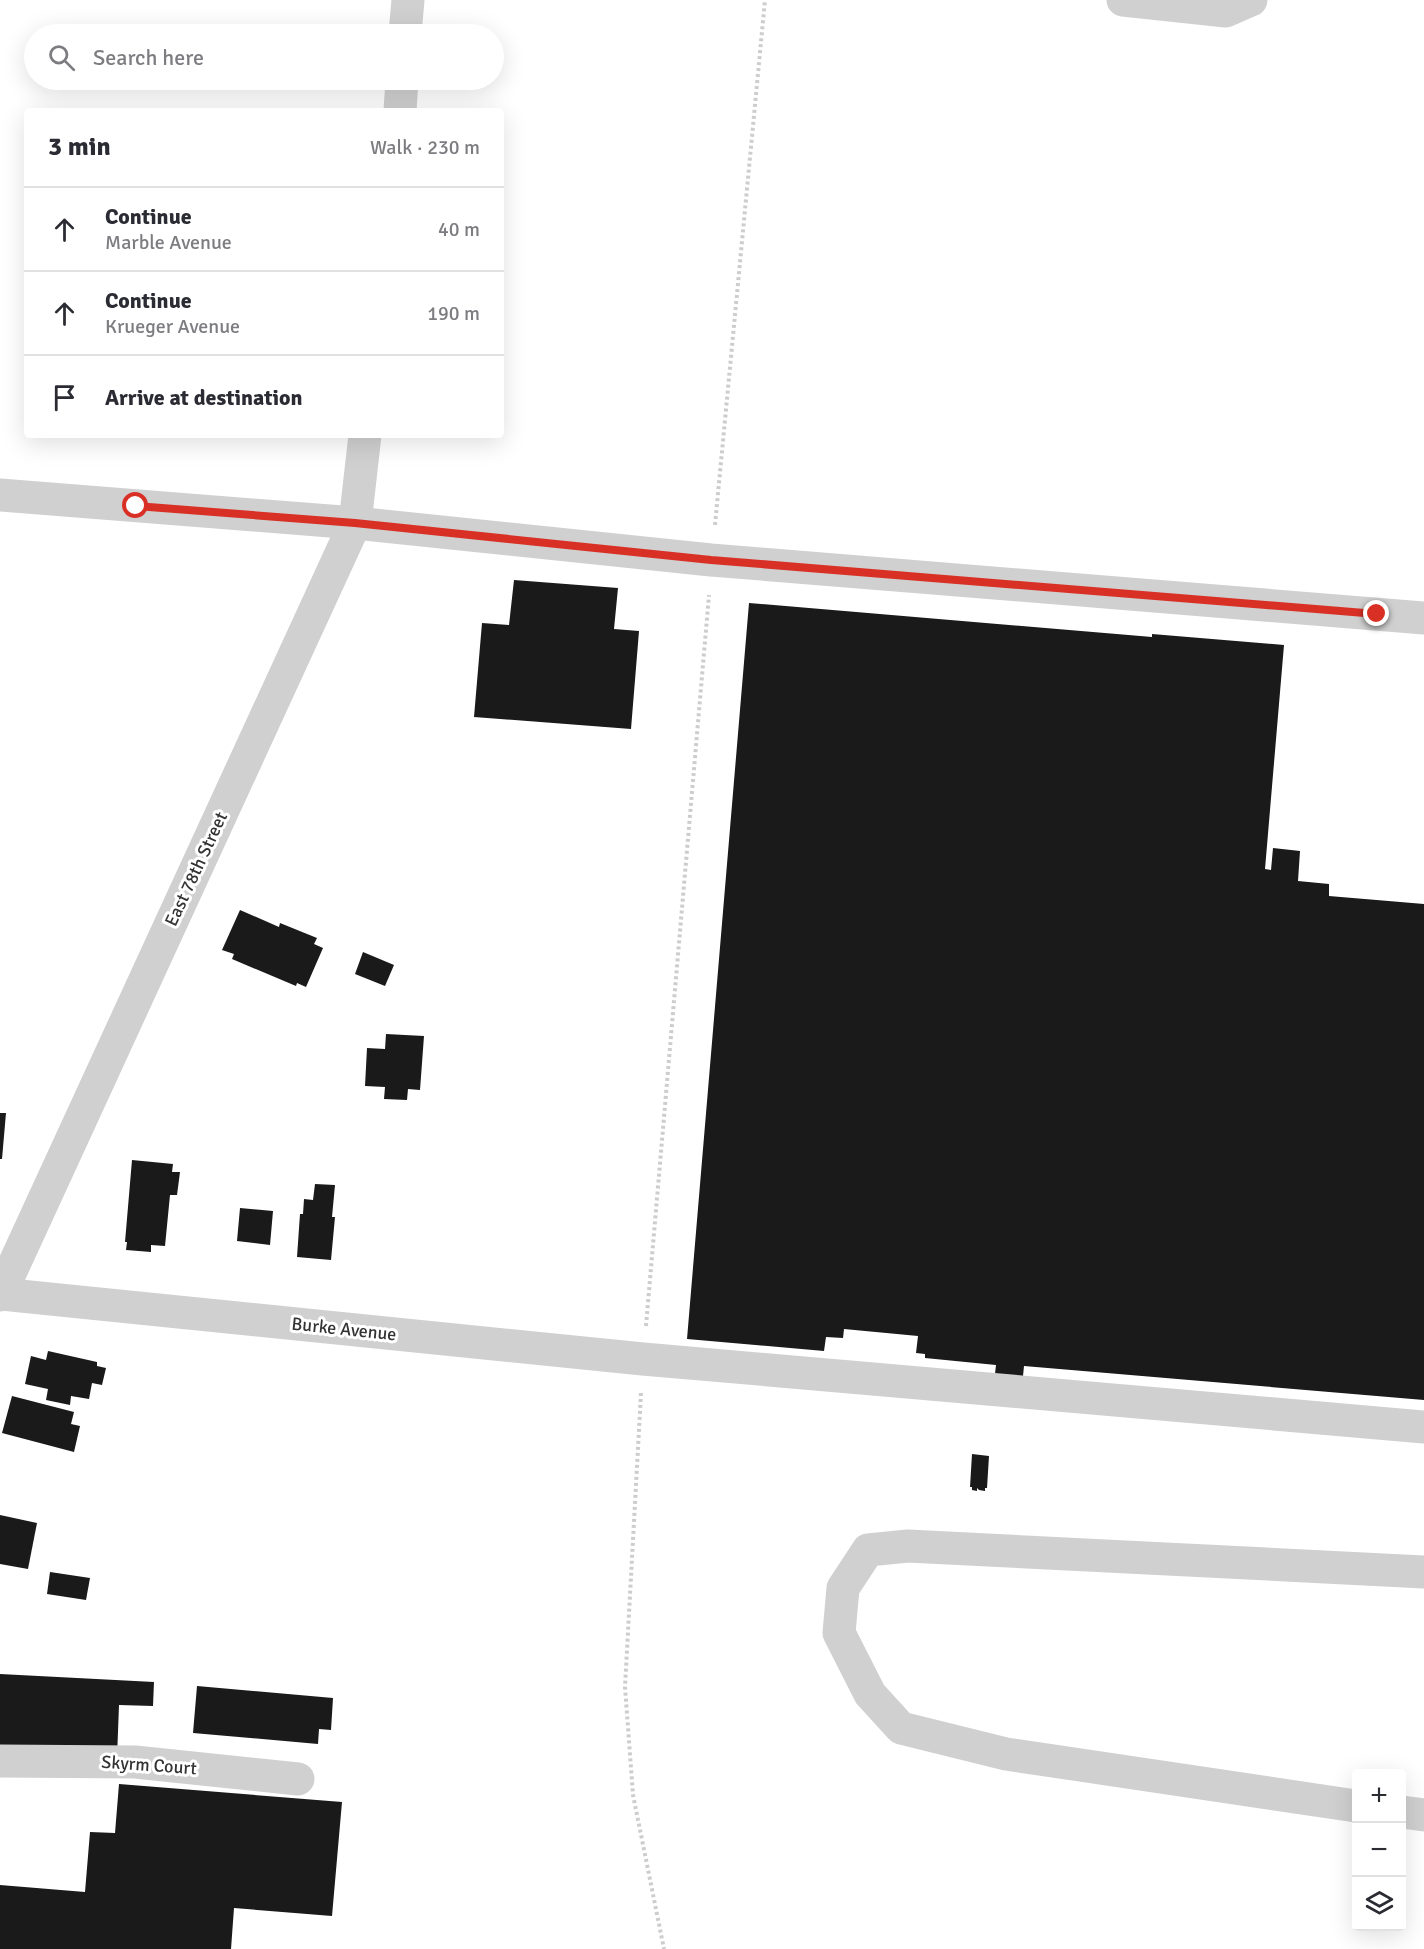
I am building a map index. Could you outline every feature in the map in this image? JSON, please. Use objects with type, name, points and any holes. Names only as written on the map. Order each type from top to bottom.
[{"type":"street","points":[[406,24],[408,0]]},
{"type":"street","points":[[1123,0],[1226,11],[1251,0]]},
{"type":"street","points":[[400,108],[401,90]]},
{"type":"street","name":"East 78th Street","points":[[0,1294],[355,523],[364,438]]},
{"type":"street","points":[[0,495],[355,523],[711,560],[1424,618]]},
{"type":"street","name":"Burke Avenue","points":[[0,1294],[688,1363],[1424,1426]]},
{"type":"street","points":[[1352,1805],[1006,1754],[901,1728],[870,1694],[839,1633],[843,1588],[868,1551],[908,1546],[1424,1572]]},
{"type":"street","name":"Skyrm Court","points":[[0,1761],[135,1762],[298,1779]]},
{"type":"street","points":[[1406,1813],[1424,1815]]},
{"type":"path","points":[[714,536],[765,0]]},
{"type":"path","points":[[646,1330],[710,584]]},
{"type":"path","points":[[641,1389],[626,1687],[633,1795],[664,1949]]},
{"type":"building","points":[[514,580],[618,588],[614,629],[639,631],[631,729],[474,717],[482,623],[509,625]]},
{"type":"building","points":[[749,603],[1152,637],[1152,634],[1284,645],[1265,869],[1271,870],[1273,848],[1300,851],[1298,881],[1329,884],[1329,896],[1424,904],[1424,1400],[1024,1366],[1023,1376],[995,1374],[996,1365],[925,1358],[925,1354],[916,1353],[918,1336],[844,1329],[843,1338],[826,1337],[824,1351],[687,1339]]},
{"type":"building","points":[[240,910],[279,927],[280,923],[317,938],[314,944],[323,948],[306,987],[297,983],[296,986],[232,959],[234,954],[222,950]]},
{"type":"building","points":[[363,952],[394,965],[385,986],[355,974]]},
{"type":"building","points":[[386,1034],[424,1036],[420,1090],[408,1089],[407,1100],[384,1099],[385,1087],[365,1086],[367,1048],[385,1049]]},
{"type":"building","points":[[0,1113],[6,1113],[2,1159],[0,1159]]},
{"type":"building","points":[[132,1160],[173,1164],[172,1172],[180,1172],[177,1195],[170,1195],[165,1246],[151,1245],[151,1252],[126,1250]]},
{"type":"building","points":[[315,1184],[335,1185],[331,1260],[297,1257],[300,1214],[303,1214],[304,1199],[313,1200]]},
{"type":"building","points":[[240,1208],[273,1211],[270,1245],[237,1241]]},
{"type":"building","points":[[48,1351],[97,1362],[97,1366],[106,1368],[102,1385],[92,1383],[89,1399],[71,1396],[70,1405],[46,1400],[48,1389],[25,1384],[31,1356],[46,1360]]},
{"type":"building","points":[[12,1396],[74,1412],[71,1424],[80,1426],[74,1452],[2,1433]]},
{"type":"building","points":[[972,1454],[989,1456],[985,1491],[977,1488],[977,1491],[972,1490],[970,1487]]},
{"type":"building","points":[[0,1515],[37,1523],[28,1569],[0,1564]]},
{"type":"building","points":[[50,1572],[90,1578],[86,1600],[47,1594]]},
{"type":"building","points":[[0,1674],[154,1682],[153,1706],[119,1705],[117,1758],[0,1751]]},
{"type":"building","points":[[197,1686],[333,1698],[331,1730],[319,1729],[318,1744],[193,1733]]},
{"type":"building","points":[[119,1784],[342,1802],[332,1916],[234,1908],[231,1949],[0,1949],[0,1885],[85,1892],[90,1832],[115,1833]]},
{"type":"route","points":[[136,506],[355,523],[711,560],[1377,614]]}]
